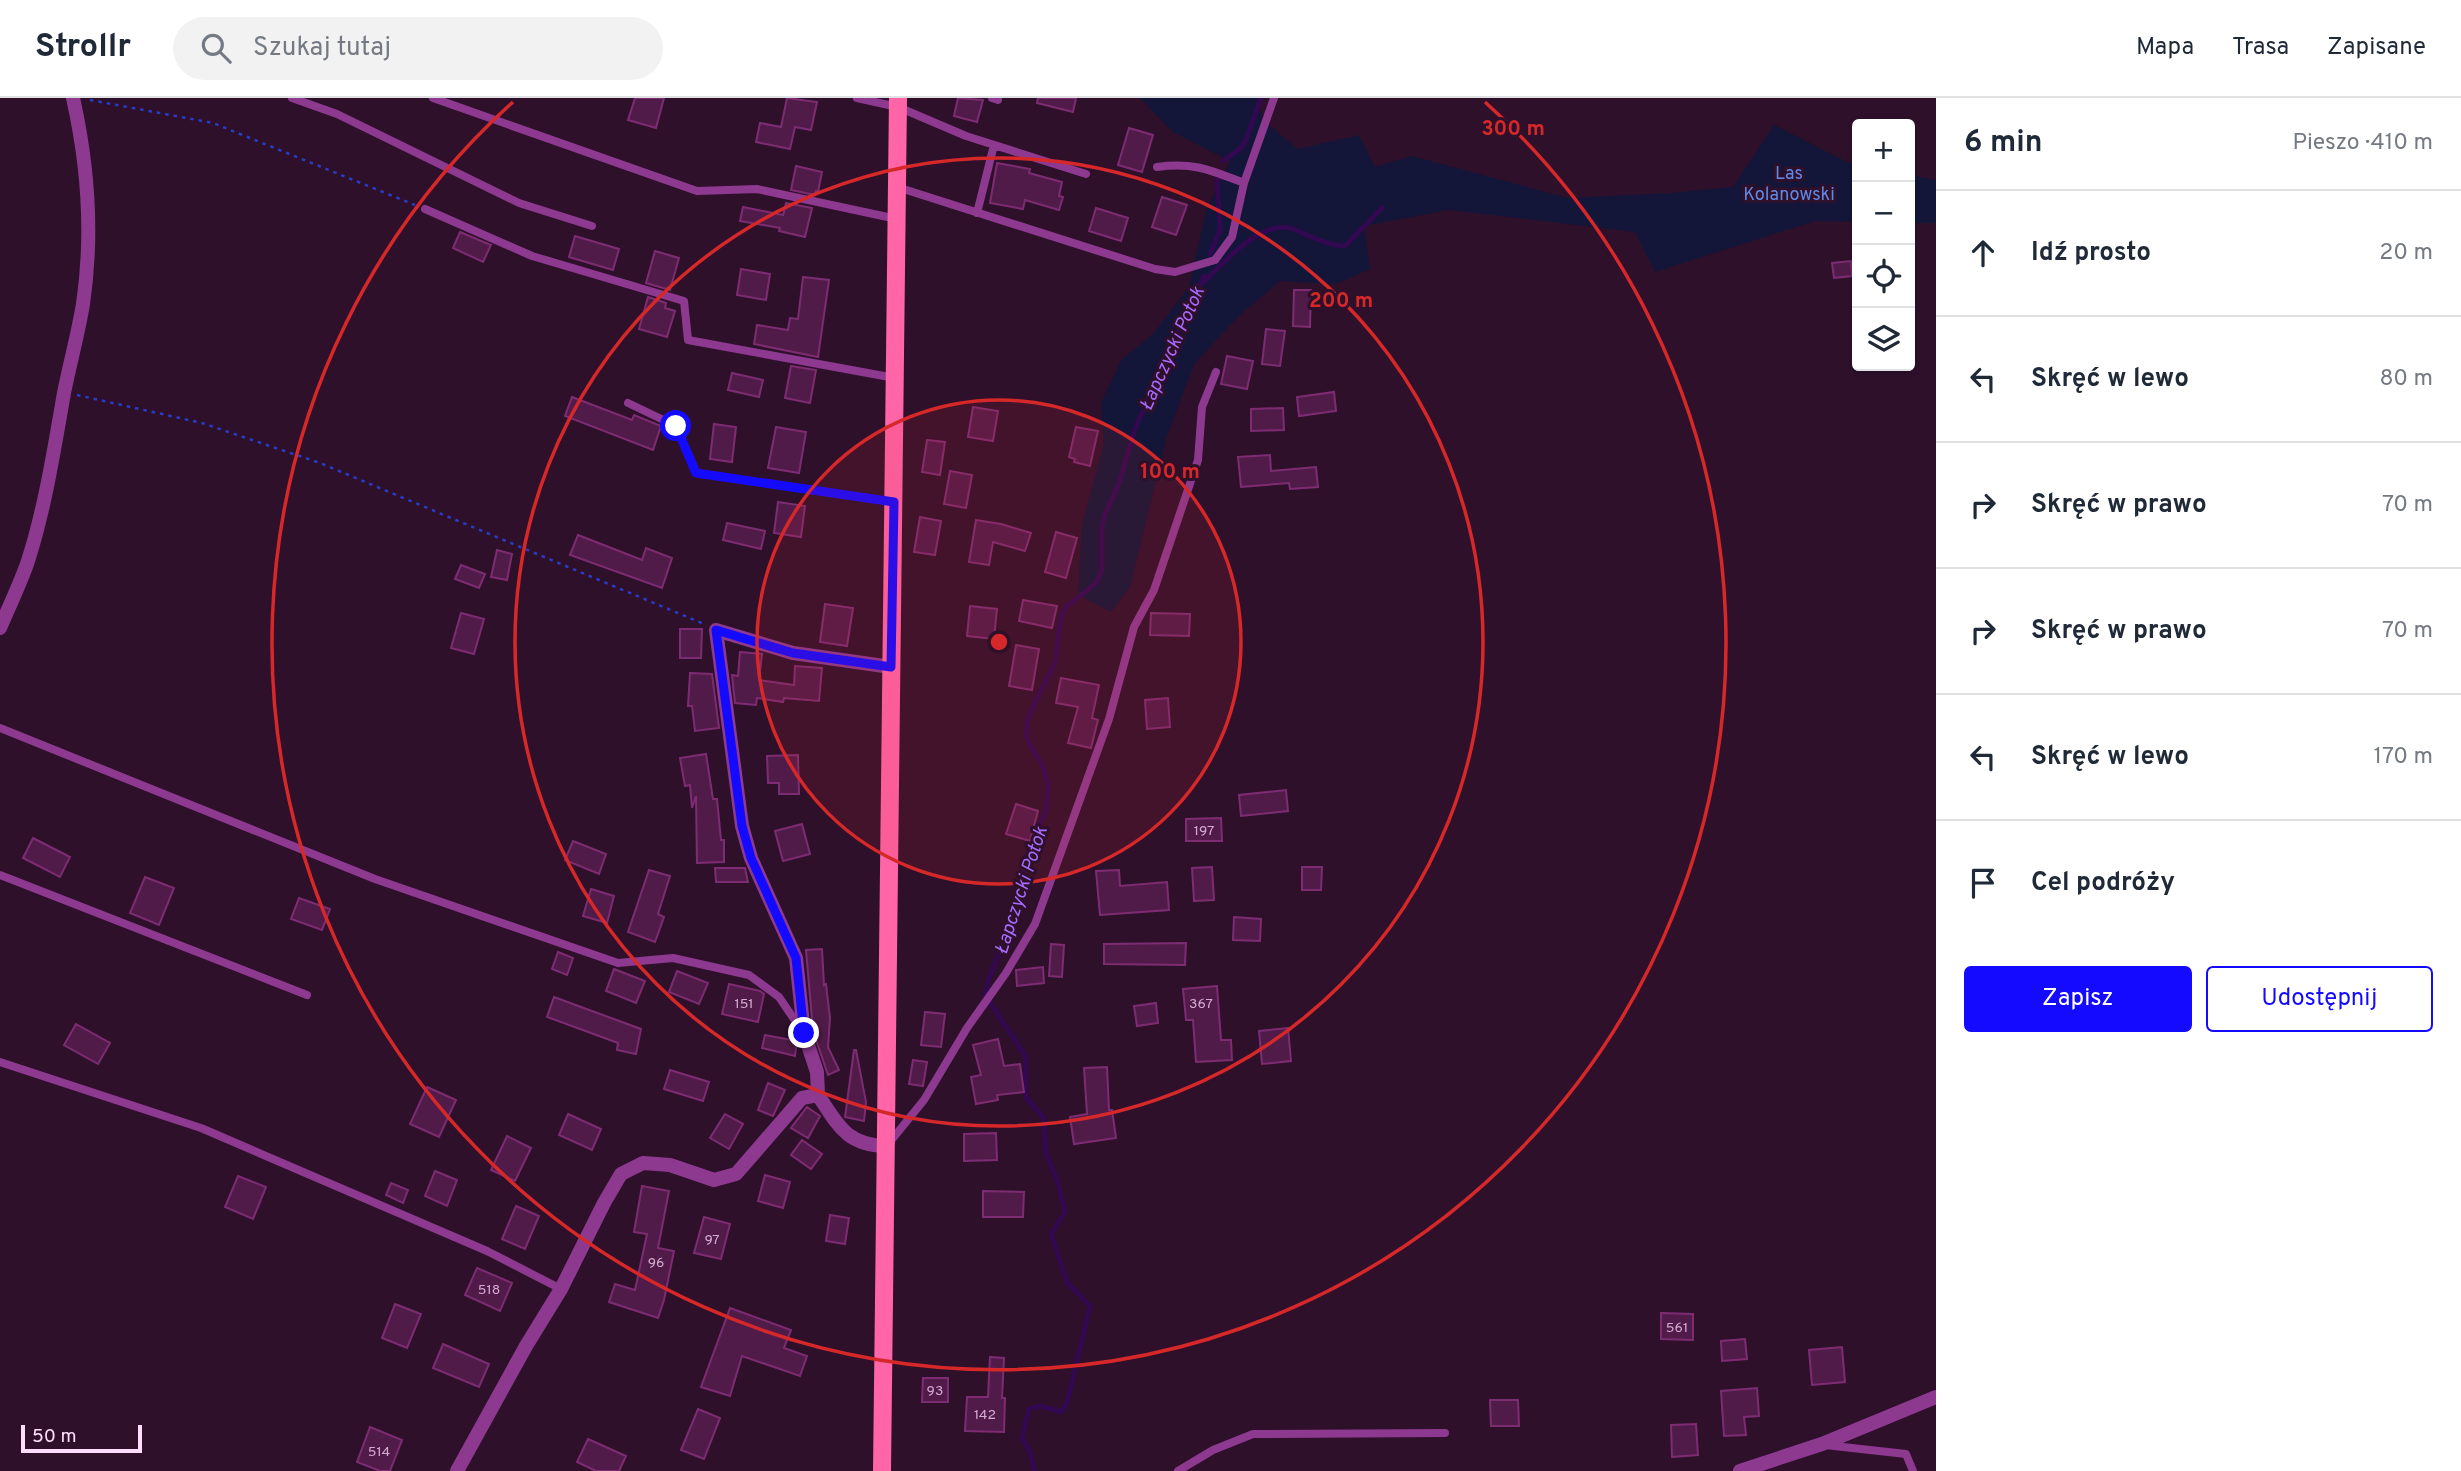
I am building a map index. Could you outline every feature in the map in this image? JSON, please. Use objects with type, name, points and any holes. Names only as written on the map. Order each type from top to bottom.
[{"type":"main road","points":[[882,1471],[897,187],[902,101]]},
{"type":"street","points":[[0,628],[27,564],[56,446],[64,393],[83,305],[88,211],[80,129],[73,98]]},
{"type":"street","points":[[886,1146],[860,1143],[842,1132],[818,1095],[817,1072],[804,1033],[796,958],[751,858],[742,826],[716,630],[793,653],[891,667]]},
{"type":"street","points":[[457,1471],[526,1346],[561,1289],[621,1174],[643,1163],[670,1166],[714,1180],[736,1174],[802,1098],[818,1095]]},
{"type":"street","points":[[1741,1471],[1822,1444],[1936,1397]]},
{"type":"lane","points":[[292,98],[337,114],[519,202],[592,226]]},
{"type":"lane","points":[[433,98],[697,191],[757,189],[897,219]]},
{"type":"lane","points":[[857,98],[902,101],[966,136],[1086,174]]},
{"type":"lane","points":[[897,187],[1155,269],[1175,272],[1215,260],[1232,237],[1244,183],[1274,98]]},
{"type":"lane","points":[[977,213],[994,145]]},
{"type":"lane","points":[[1157,167],[1203,167],[1244,183]]},
{"type":"lane","points":[[425,209],[532,256],[684,301],[688,340],[895,379]]},
{"type":"lane","points":[[886,1146],[924,1100],[1035,924],[1109,719],[1134,627],[1154,590],[1198,460],[1202,407],[1216,372]]},
{"type":"lane","points":[[628,404],[676,426],[696,473],[894,502]]},
{"type":"lane","points":[[0,728],[375,879],[618,963],[673,958],[749,975],[779,998],[804,1033]]},
{"type":"lane","points":[[0,875],[307,995]]},
{"type":"lane","points":[[0,1062],[201,1128],[486,1251],[561,1289]]},
{"type":"lane","points":[[1178,1471],[1213,1450],[1253,1434],[1446,1433]]},
{"type":"lane","points":[[1822,1444],[1906,1454],[1913,1471]]},
{"type":"path","points":[[80,98],[213,123],[425,209]]},
{"type":"path","points":[[64,393],[202,423],[320,463],[716,630]]},
{"type":"green space","name":"Las Kolanowski","points":[[1140,98],[1257,98],[1264,121],[1298,149],[1359,135],[1375,167],[1412,156],[1568,198],[1733,187],[1774,125],[1852,163],[1852,222],[1815,221],[1655,272],[1635,232],[1449,210],[1364,226],[1370,269],[1336,284],[1280,281],[1239,316],[1194,364],[1166,439],[1130,587],[1111,612],[1078,595],[1082,525],[1104,443],[1101,403],[1122,359],[1153,334],[1189,287],[1206,211],[1230,161],[1173,132]]},
{"type":"green space","points":[[1915,176],[1936,180],[1936,223],[1915,223]]},
{"type":"building","points":[[635,98],[664,98],[656,128],[628,120]]},
{"type":"building","points":[[787,98],[817,102],[811,130],[795,127],[790,149],[756,142],[760,123],[781,127]]},
{"type":"building","points":[[958,98],[983,100],[977,122],[954,116]]},
{"type":"building","points":[[1038,98],[1076,98],[1073,112],[1037,103]]},
{"type":"building","points":[[1129,128],[1153,135],[1142,172],[1118,165]]},
{"type":"building","points":[[997,163],[1030,169],[1029,173],[1062,182],[1059,196],[1063,197],[1059,210],[1025,200],[1023,209],[990,203]]},
{"type":"building","points":[[796,166],[822,172],[815,195],[791,190]]},
{"type":"building","points":[[1162,197],[1187,205],[1176,235],[1152,227]]},
{"type":"building","points":[[786,203],[812,208],[805,237],[779,231],[780,228],[740,221],[743,207],[783,215]]},
{"type":"building","points":[[1096,208],[1128,218],[1121,241],[1089,231]]},
{"type":"building","points":[[460,232],[491,245],[483,262],[453,248]]},
{"type":"building","points":[[575,236],[619,249],[613,270],[569,257]]},
{"type":"building","points":[[655,251],[679,258],[670,290],[646,283]]},
{"type":"building","points":[[1851,261],[1852,276],[1834,278],[1832,263]]},
{"type":"building","points":[[741,269],[770,274],[766,300],[737,295]]},
{"type":"building","points":[[803,277],[829,280],[818,357],[754,344],[757,325],[788,330],[790,318],[798,319]]},
{"type":"building","points":[[1294,290],[1311,290],[1310,327],[1293,326]]},
{"type":"building","points":[[648,297],[666,303],[665,308],[675,311],[667,337],[639,329]]},
{"type":"building","points":[[1266,329],[1285,331],[1280,366],[1262,364]]},
{"type":"building","points":[[1227,356],[1253,361],[1247,389],[1221,384]]},
{"type":"building","points":[[791,366],[816,370],[810,403],[785,398]]},
{"type":"building","points":[[732,373],[763,380],[759,397],[728,390]]},
{"type":"building","points":[[1334,392],[1336,411],[1299,416],[1297,397]]},
{"type":"building","points":[[572,397],[632,420],[634,415],[661,426],[653,450],[565,416]]},
{"type":"building","points":[[973,407],[998,411],[993,441],[968,437]]},
{"type":"building","points":[[1283,408],[1284,430],[1251,431],[1251,409]]},
{"type":"building","points":[[714,424],[736,427],[732,462],[710,459]]},
{"type":"building","points":[[776,427],[806,432],[799,473],[768,468]]},
{"type":"building","points":[[1076,427],[1098,431],[1090,466],[1074,462],[1075,459],[1069,457]]},
{"type":"building","points":[[927,440],[945,442],[940,475],[922,472]]},
{"type":"building","points":[[1270,455],[1271,471],[1316,467],[1318,487],[1290,489],[1289,483],[1241,487],[1238,457]]},
{"type":"building","points":[[950,471],[972,475],[966,508],[944,504]]},
{"type":"building","points":[[778,502],[805,506],[801,537],[774,533]]},
{"type":"building","points":[[920,517],[941,521],[935,555],[914,552]]},
{"type":"building","points":[[976,520],[1031,533],[1025,551],[993,542],[989,565],[969,562]]},
{"type":"building","points":[[727,523],[765,531],[761,549],[723,540]]},
{"type":"building","points":[[1056,532],[1077,538],[1066,578],[1045,572]]},
{"type":"building","points":[[578,535],[642,560],[646,548],[672,558],[662,588],[570,555]]},
{"type":"building","points":[[497,550],[512,554],[507,580],[491,577]]},
{"type":"building","points":[[461,565],[485,574],[479,588],[455,579]]},
{"type":"building","points":[[1023,600],[1057,606],[1052,628],[1019,621]]},
{"type":"building","points":[[825,604],[853,608],[847,646],[820,642]]},
{"type":"building","points":[[970,606],[997,609],[994,639],[967,636]]},
{"type":"building","points":[[461,613],[484,619],[474,654],[451,648]]},
{"type":"building","points":[[1151,613],[1190,614],[1189,636],[1150,635]]},
{"type":"building","points":[[680,629],[702,629],[701,658],[680,658]]},
{"type":"building","points":[[1016,645],[1039,649],[1032,690],[1009,686]]},
{"type":"building","points":[[740,652],[762,654],[759,680],[794,685],[795,666],[822,668],[819,701],[784,698],[783,702],[757,698],[756,705],[735,703],[732,675],[738,676]]},
{"type":"building","points":[[690,673],[712,674],[719,728],[695,731],[692,706],[688,706]]},
{"type":"building","points":[[1061,678],[1099,685],[1092,718],[1098,720],[1091,748],[1068,743],[1078,707],[1056,703]]},
{"type":"building","points":[[1168,698],[1170,727],[1147,729],[1145,700]]},
{"type":"building","points":[[706,754],[713,799],[717,799],[721,840],[724,840],[724,862],[697,863],[696,796],[692,808],[690,785],[685,786],[680,758]]},
{"type":"building","points":[[798,755],[799,794],[779,794],[779,783],[768,783],[767,756]]},
{"type":"building","points":[[1286,790],[1288,811],[1241,816],[1239,795]]},
{"type":"building","points":[[1016,804],[1038,811],[1030,841],[1006,834]]},
{"type":"building","points":[[1221,818],[1222,841],[1186,841],[1186,819]]},
{"type":"building","points":[[802,824],[810,854],[783,861],[775,831]]},
{"type":"building","points":[[33,838],[70,857],[60,877],[23,858]]},
{"type":"building","points":[[573,841],[606,854],[599,874],[565,860]]},
{"type":"building","points":[[1212,867],[1214,900],[1194,901],[1192,868]]},
{"type":"building","points":[[1302,867],[1322,867],[1321,890],[1302,890]]},
{"type":"building","points":[[715,868],[745,868],[748,882],[716,882]]},
{"type":"building","points":[[649,870],[670,876],[658,914],[664,917],[655,942],[628,932]]},
{"type":"building","points":[[1119,870],[1120,886],[1167,882],[1169,910],[1100,915],[1096,871]]},
{"type":"building","points":[[145,877],[174,888],[159,925],[130,913]]},
{"type":"building","points":[[591,889],[614,896],[607,923],[583,916]]},
{"type":"building","points":[[299,898],[330,909],[322,930],[291,919]]},
{"type":"building","points":[[1234,917],[1261,919],[1260,941],[1233,940]]},
{"type":"building","points":[[1186,943],[1185,965],[1104,964],[1104,944]]},
{"type":"building","points":[[1051,944],[1064,945],[1062,977],[1049,976]]},
{"type":"building","points":[[822,949],[824,985],[826,984],[830,1018],[828,1047],[839,1070],[828,1075],[813,1031],[806,950]]},
{"type":"building","points":[[558,952],[573,958],[567,975],[552,969]]},
{"type":"building","points":[[1043,967],[1044,983],[1017,986],[1016,970]]},
{"type":"building","points":[[614,969],[645,981],[636,1003],[606,991]]},
{"type":"building","points":[[677,971],[708,983],[699,1004],[669,992]]},
{"type":"building","points":[[729,984],[764,994],[758,1022],[722,1014]]},
{"type":"building","points":[[1217,986],[1221,1040],[1231,1040],[1232,1060],[1196,1062],[1193,1020],[1186,1020],[1183,989]]},
{"type":"building","points":[[554,997],[641,1029],[636,1054],[617,1050],[618,1043],[547,1017]]},
{"type":"building","points":[[1156,1003],[1158,1023],[1137,1026],[1134,1006]]},
{"type":"building","points":[[925,1012],[945,1014],[941,1047],[921,1045]]},
{"type":"building","points":[[76,1024],[110,1043],[98,1064],[64,1045]]},
{"type":"building","points":[[1288,1028],[1291,1061],[1262,1064],[1259,1031]]},
{"type":"building","points":[[765,1035],[797,1041],[795,1056],[762,1048]]},
{"type":"building","points":[[998,1039],[1004,1066],[1020,1064],[1024,1092],[997,1095],[998,1100],[976,1104],[971,1077],[981,1075],[973,1045]]},
{"type":"building","points":[[854,1050],[866,1102],[864,1121],[845,1117]]},
{"type":"building","points":[[913,1060],[927,1062],[923,1086],[909,1084]]},
{"type":"building","points":[[1107,1067],[1109,1110],[1112,1110],[1116,1138],[1074,1144],[1070,1117],[1087,1114],[1084,1068]]},
{"type":"building","points":[[670,1070],[709,1082],[703,1101],[664,1089]]},
{"type":"building","points":[[768,1083],[785,1090],[773,1116],[758,1110]]},
{"type":"building","points":[[427,1087],[456,1100],[439,1137],[410,1124]]},
{"type":"building","points":[[807,1107],[820,1116],[808,1138],[791,1128]]},
{"type":"building","points":[[568,1114],[601,1129],[592,1150],[559,1135]]},
{"type":"building","points":[[725,1114],[743,1124],[729,1149],[710,1138]]},
{"type":"building","points":[[996,1133],[997,1160],[964,1161],[964,1134]]},
{"type":"building","points":[[507,1136],[531,1148],[515,1181],[491,1170]]},
{"type":"building","points":[[802,1140],[822,1154],[811,1169],[791,1155]]},
{"type":"building","points":[[435,1171],[457,1180],[447,1206],[425,1196]]},
{"type":"building","points":[[765,1175],[790,1182],[783,1208],[758,1201]]},
{"type":"building","points":[[238,1176],[266,1187],[253,1219],[225,1207]]},
{"type":"building","points":[[391,1183],[408,1190],[403,1203],[386,1195]]},
{"type":"building","points":[[642,1186],[669,1191],[658,1248],[674,1251],[658,1318],[609,1302],[615,1284],[635,1290],[647,1234],[634,1232]]},
{"type":"building","points":[[983,1191],[1024,1192],[1023,1217],[983,1217]]},
{"type":"building","points":[[516,1206],[539,1216],[525,1249],[502,1239]]},
{"type":"building","points":[[830,1215],[849,1218],[845,1244],[826,1241]]},
{"type":"building","points":[[704,1217],[730,1224],[721,1259],[694,1253]]},
{"type":"building","points":[[477,1268],[512,1283],[500,1311],[465,1295]]},
{"type":"building","points":[[395,1304],[421,1314],[407,1348],[382,1338]]},
{"type":"building","points":[[730,1308],[791,1330],[784,1348],[807,1356],[800,1376],[742,1356],[730,1396],[701,1387]]},
{"type":"building","points":[[1661,1313],[1693,1314],[1693,1340],[1661,1339]]},
{"type":"building","points":[[1745,1339],[1747,1359],[1722,1361],[1721,1341]]},
{"type":"building","points":[[443,1344],[489,1364],[479,1387],[433,1368]]},
{"type":"building","points":[[1842,1347],[1845,1382],[1812,1385],[1809,1350]]},
{"type":"building","points":[[990,1357],[1004,1358],[1004,1432],[965,1431],[967,1397],[988,1397]]},
{"type":"building","points":[[923,1378],[948,1378],[948,1402],[922,1402]]},
{"type":"building","points":[[1757,1388],[1759,1416],[1744,1417],[1746,1435],[1724,1436],[1721,1391]]},
{"type":"building","points":[[1490,1400],[1518,1400],[1519,1426],[1491,1426]]},
{"type":"building","points":[[698,1409],[720,1418],[704,1459],[681,1450]]},
{"type":"building","points":[[1696,1424],[1698,1455],[1672,1457],[1671,1425]]},
{"type":"building","points":[[370,1427],[402,1440],[390,1471],[380,1471],[357,1462]]},
{"type":"building","points":[[588,1439],[626,1456],[619,1471],[596,1471],[577,1462]]},
{"type":"waterway","name":"Łapczycki Potok","points":[[1223,161],[1240,149],[1246,140],[1261,98]]},
{"type":"waterway","name":"Łapczycki Potok","points":[[1210,254],[1220,230],[1217,178]]},
{"type":"waterway","points":[[1204,282],[1245,244],[1269,230],[1281,227],[1293,229],[1325,242],[1345,246],[1382,208]]},
{"type":"waterway","name":"Łapczycki Potok","points":[[1034,1471],[1030,1452],[1022,1438],[1029,1409],[1041,1406],[1061,1412],[1067,1403],[1090,1306],[1067,1282],[1051,1234],[1065,1212],[1057,1180],[1046,1154],[1044,1118],[1026,1098],[1026,1057],[985,995],[1010,925],[1027,855],[1046,811],[1048,783],[1042,764],[1027,738],[1027,722],[1055,663],[1061,617],[1066,607],[1096,583],[1102,570],[1102,526],[1105,514],[1119,483],[1136,426],[1204,276]]},
{"type":"route","points":[[676,426],[696,473],[894,502],[891,667],[793,653],[716,630],[742,826],[751,858],[796,958],[804,1033]]}]
